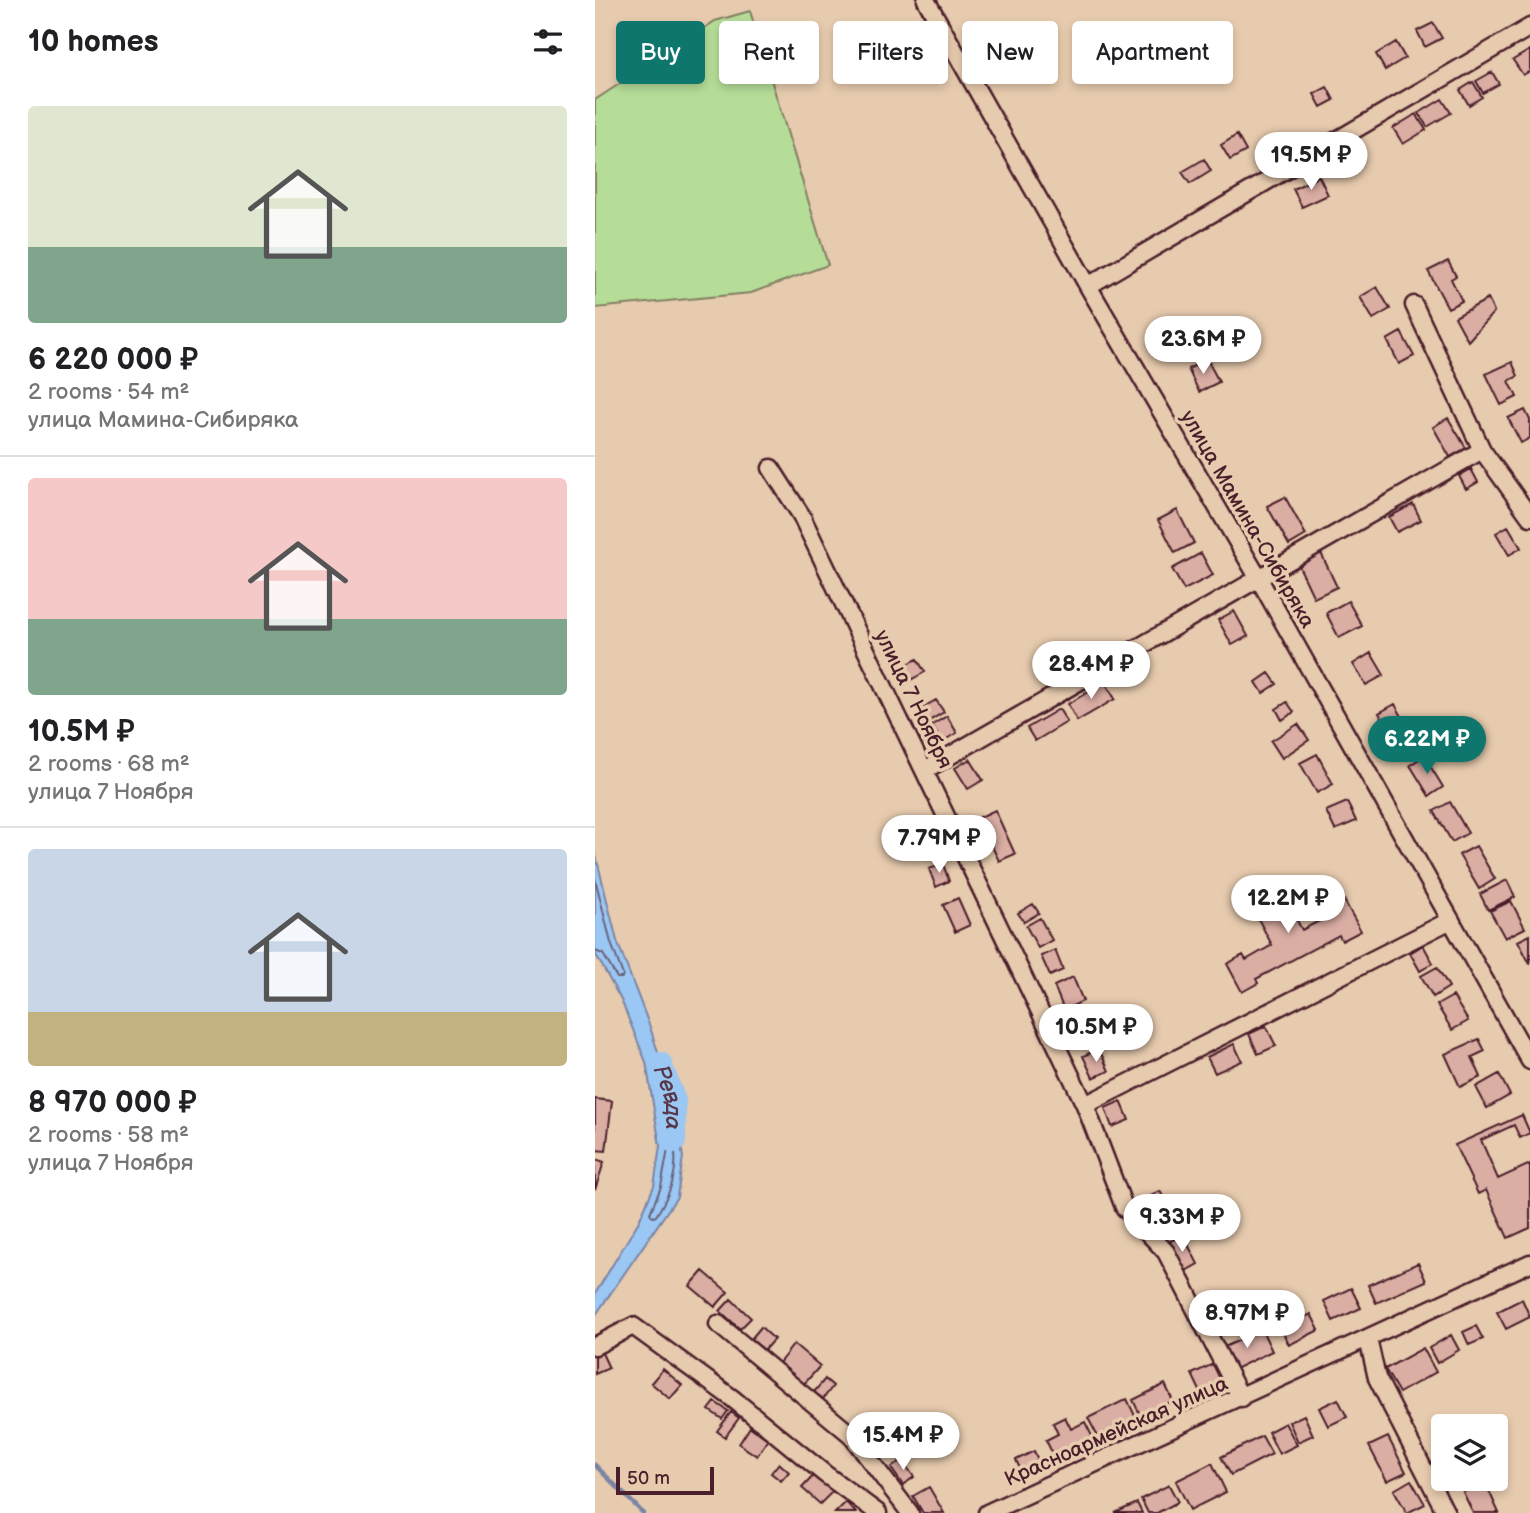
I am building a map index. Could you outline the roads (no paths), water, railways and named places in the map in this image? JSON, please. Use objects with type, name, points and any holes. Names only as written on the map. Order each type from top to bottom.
[{"type":"street","name":"улица Мамина-Сибиряка","points":[[926,0],[1088,286],[1259,579],[1530,1061]]},
{"type":"street","points":[[1088,286],[1530,27]]},
{"type":"street","points":[[1414,305],[1482,450],[1530,517]]},
{"type":"street","points":[[925,770],[1482,450]]},
{"type":"street","name":"улица 7 Ноября","points":[[771,468],[801,515],[925,770],[1085,1105],[1124,1207],[1166,1252],[1241,1398]]},
{"type":"street","points":[[1085,1105],[1451,920]]},
{"type":"street","name":"Красноармейская улица","points":[[987,1513],[1530,1263]]},
{"type":"street","points":[[718,1324],[850,1434],[910,1513]]},
{"type":"street","points":[[595,1346],[633,1326],[731,1398],[878,1513]]},
{"type":"street","points":[[1368,1339],[1377,1377],[1446,1513]]},
{"type":"water","points":[[595,852],[617,941],[650,1027],[671,1094],[683,1157],[677,1197],[595,1316],[595,1294],[639,1221],[654,1186],[660,1146],[646,1062],[621,1000],[595,953]]},
{"type":"waterway","name":"Ревда","points":[[660,1064],[674,1101],[674,1141]]},
{"type":"waterway","points":[[595,1465],[643,1513]]}]
